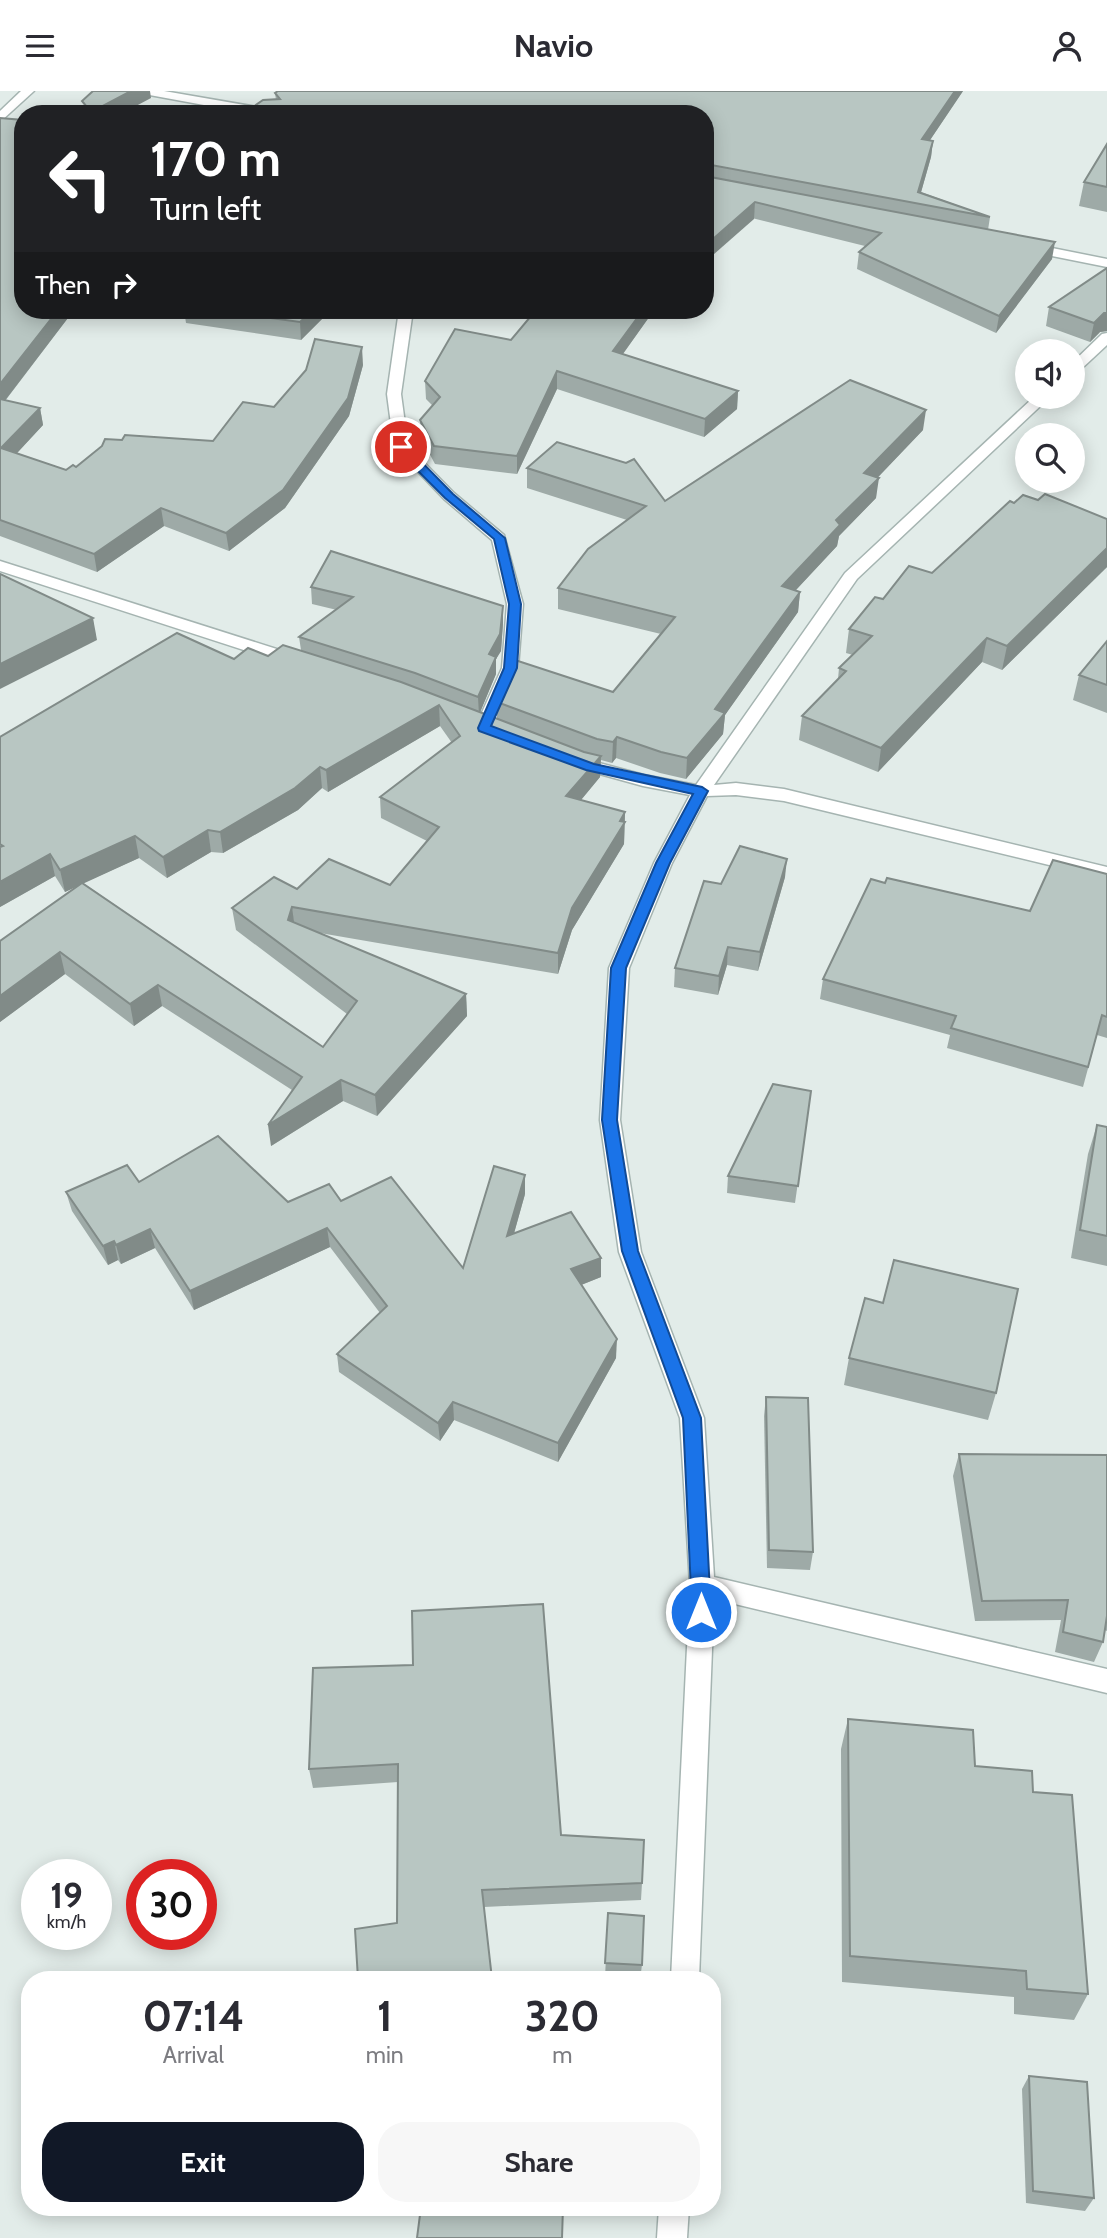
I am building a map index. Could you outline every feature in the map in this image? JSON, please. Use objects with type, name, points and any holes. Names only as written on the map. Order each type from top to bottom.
[{"type":"street","points":[[0,118],[28,91]]},
{"type":"street","points":[[144,91],[223,105]]},
{"type":"street","points":[[1013,245],[1107,263]]},
{"type":"street","points":[[405,319],[394,394],[401,447],[449,496],[499,538],[515,604],[510,668],[484,728]]},
{"type":"street","points":[[1085,358],[1107,337]]},
{"type":"street","points":[[685,1971],[702,1585],[692,1418],[630,1251],[610,1120],[619,968],[663,863],[702,791],[851,576],[1030,409]]},
{"type":"street","points":[[0,566],[317,667]]},
{"type":"street","points":[[555,754],[591,767],[702,791],[736,789],[784,795],[1107,873]]},
{"type":"street","points":[[702,1585],[1107,1681]]},
{"type":"street","points":[[672,2238],[673,2216]]},
{"type":"building","points":[[93,91],[131,91],[105,105],[85,105],[82,101]]},
{"type":"building","points":[[955,91],[922,139],[933,141],[918,192],[990,217],[714,165],[714,105],[256,105],[263,100],[280,99],[275,93]]},
{"type":"building","points":[[0,118],[14,119],[14,319],[51,319],[0,384]]},
{"type":"building","points":[[1107,144],[1107,187],[1084,182]]},
{"type":"building","points":[[714,178],[1055,242],[999,316],[859,252],[881,233],[755,202],[714,238]]},
{"type":"building","points":[[1107,268],[1107,313],[1094,323],[1049,307]]},
{"type":"building","points":[[278,319],[303,319],[300,322]]},
{"type":"building","points":[[528,319],[636,319],[613,351],[738,391],[705,419],[557,371],[517,456],[434,446],[420,420],[440,397],[425,381],[455,329],[511,340]]},
{"type":"building","points":[[315,339],[362,347],[348,398],[283,490],[226,533],[161,508],[94,554],[0,520],[0,399],[40,408],[1,448],[66,470],[73,465],[76,467],[102,446],[105,439],[122,440],[125,435],[213,441],[243,402],[274,407],[306,370]]},
{"type":"building","points":[[850,380],[926,410],[864,473],[879,478],[836,520],[840,525],[782,586],[800,592],[715,709],[725,713],[687,758],[617,737],[613,742],[597,739],[497,702],[515,660],[613,692],[675,617],[558,588],[588,549],[646,506],[527,468],[557,442],[626,463],[634,459],[665,501]]},
{"type":"building","points":[[1045,494],[1107,519],[1107,548],[1007,646],[987,638],[881,748],[802,716],[846,671],[839,668],[872,636],[849,629],[875,597],[883,599],[909,566],[932,573],[1010,501],[1014,503],[1023,495],[1038,500]]},
{"type":"building","points":[[331,551],[503,606],[500,634],[489,654],[496,657],[478,697],[415,673],[299,637],[353,597],[311,587]]},
{"type":"building","points":[[0,574],[93,618],[0,664]]},
{"type":"building","points":[[177,633],[234,659],[248,648],[268,656],[283,645],[401,682],[584,752],[601,756],[566,796],[625,812],[620,821],[625,822],[572,908],[558,953],[292,907],[288,920],[466,994],[375,1095],[341,1080],[268,1125],[302,1077],[158,985],[130,1004],[60,952],[0,996],[0,941],[82,883],[323,1047],[357,1001],[232,908],[274,877],[297,889],[329,859],[390,885],[439,827],[380,797],[460,736],[439,705],[326,770],[320,767],[295,788],[220,832],[208,830],[163,857],[135,836],[60,870],[50,854],[0,882],[0,847],[3,846],[0,844],[0,737]]},
{"type":"building","points":[[1107,641],[1107,685],[1079,675]]},
{"type":"building","points":[[740,846],[787,859],[760,952],[728,947],[719,976],[675,968],[704,881],[721,884]]},
{"type":"building","points":[[1053,860],[1107,874],[1107,1017],[1102,1015],[1088,1067],[951,1028],[956,1016],[823,979],[871,879],[885,883],[887,878],[1030,911]]},
{"type":"building","points":[[773,1084],[811,1091],[798,1186],[728,1176]]},
{"type":"building","points":[[1097,1125],[1107,1127],[1107,1236],[1080,1230]]},
{"type":"building","points":[[218,1136],[288,1202],[329,1184],[341,1201],[391,1177],[463,1268],[494,1166],[525,1175],[507,1236],[571,1212],[601,1258],[571,1269],[617,1339],[558,1443],[453,1402],[438,1423],[337,1354],[387,1306],[327,1228],[190,1291],[150,1229],[116,1245],[114,1241],[103,1246],[66,1192],[127,1165],[139,1182]]},
{"type":"building","points":[[894,1260],[1018,1289],[996,1393],[849,1358],[865,1298],[883,1303]]},
{"type":"building","points":[[766,1397],[808,1398],[813,1552],[769,1550]]},
{"type":"building","points":[[959,1454],[1107,1455],[1107,1616],[1103,1642],[1063,1632],[1068,1600],[982,1601]]},
{"type":"building","points":[[543,1604],[561,1835],[644,1840],[642,1883],[482,1890],[491,1971],[358,1971],[355,1929],[397,1923],[398,1764],[309,1769],[313,1668],[413,1665],[412,1611]]},
{"type":"building","points":[[848,1719],[973,1730],[975,1766],[1032,1771],[1033,1792],[1072,1795],[1088,1994],[1027,1989],[1026,1971],[850,1956]]},
{"type":"building","points":[[608,1913],[644,1916],[642,1965],[605,1963]]},
{"type":"building","points":[[1029,2076],[1087,2082],[1094,2198],[1033,2191]]},
{"type":"building","points":[[420,2216],[563,2216],[562,2238],[417,2238]]},
{"type":"route","points":[[401,447],[449,496],[499,538],[515,604],[510,668],[484,728],[591,767],[702,791],[663,863],[619,968],[610,1120],[630,1251],[692,1418],[702,1585],[701,1612]]}]
